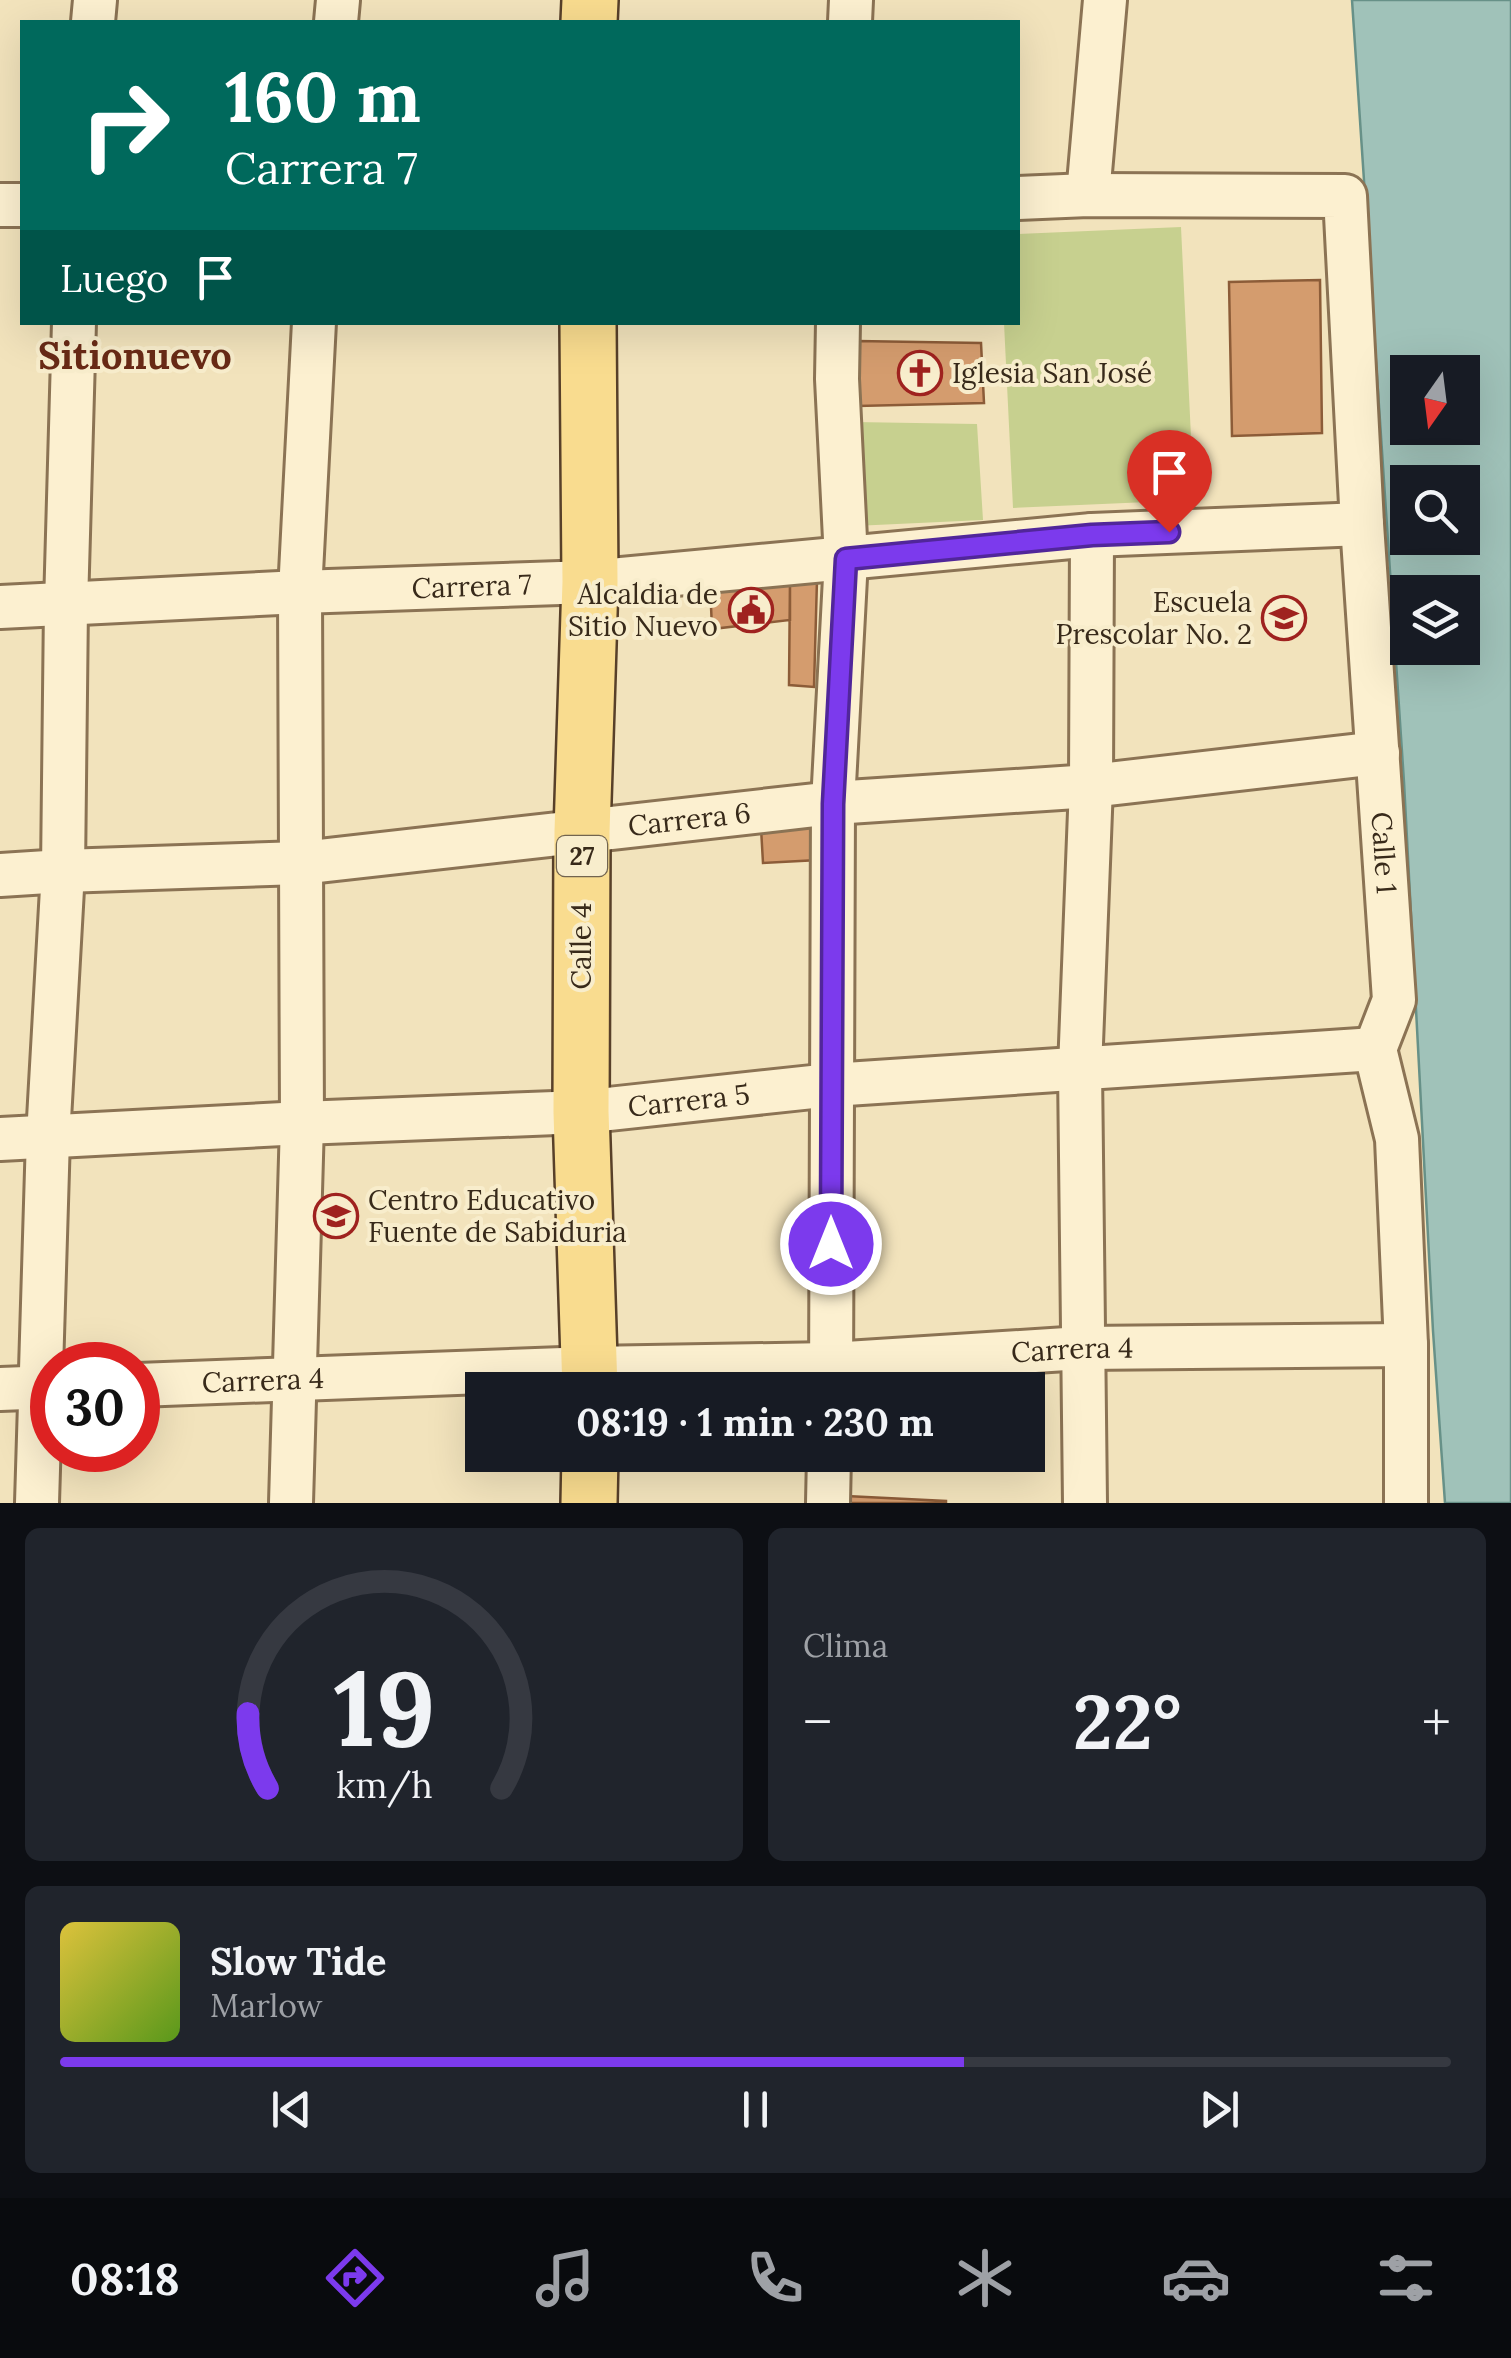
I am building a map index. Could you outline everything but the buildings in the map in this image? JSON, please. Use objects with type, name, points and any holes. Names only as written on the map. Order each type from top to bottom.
[{"type":"main road","name":"Calle 4","points":[[588,325],[590,582],[582,832],[580,1112],[590,1372]]},
{"type":"main road","points":[[589,1503],[590,1472]]},
{"type":"street","points":[[1020,198],[1088,195],[1105,0]]},
{"type":"street","name":"Calle 1","points":[[1088,195],[1345,196],[1394,1000],[1375,1049]]},
{"type":"street","points":[[34,1342],[63,871],[74,325]]},
{"type":"street","points":[[291,1503],[302,1123],[300,592],[314,325]]},
{"type":"street","points":[[831,1372],[833,804],[846,559],[836,379],[838,325]]},
{"type":"street","name":"Carrera 7","points":[[0,607],[590,582],[1092,535],[1362,524]]},
{"type":"street","points":[[1084,1503],[1080,1069],[1091,786],[1092,535]]},
{"type":"street","name":"Carrera 6","points":[[0,876],[300,863],[833,804],[1091,786],[1378,753]]},
{"type":"street","points":[[1375,1049],[1397,1139],[1406,1346],[1406,1503]]},
{"type":"street","name":"Carrera 5","points":[[0,1139],[580,1112],[831,1084],[1375,1049]]},
{"type":"street","name":"Carrera 4","points":[[874,1372],[1082,1348],[1406,1346]]},
{"type":"street","name":"Carrera 4","points":[[160,1383],[465,1379]]},
{"type":"street","points":[[35,1472],[37,1503]]},
{"type":"street","points":[[828,1503],[829,1472]]},
{"type":"green space","points":[[1181,227],[1194,500],[1013,508],[1004,325],[1020,325],[1020,234]]},
{"type":"green space","points":[[854,422],[977,424],[983,520],[854,526]]},
{"type":"water","points":[[1352,0],[1511,0],[1511,1503],[1445,1503],[1396,665],[1480,665],[1480,575],[1390,575]]},
{"type":"place","name":"Iglesia San José","points":[[920,373]]},
{"type":"place","name":"Alcaldia de Sitio Nuevo","points":[[751,610]]},
{"type":"place","name":"Escuela Prescolar No. 2","points":[[1284,618]]},
{"type":"place","name":"Centro Educativo Fuente de Sabiduria","points":[[336,1216]]},
{"type":"district","name":"Sitionuevo","points":[[135,355]]},
{"type":"route","points":[[831,1244],[833,804],[846,559],[1092,535],[1169,532]]}]
